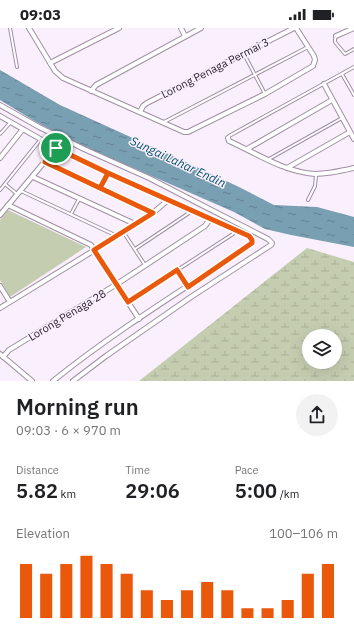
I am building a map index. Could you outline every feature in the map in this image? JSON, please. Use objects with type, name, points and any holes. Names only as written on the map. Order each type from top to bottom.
[{"type":"street","points":[[50,63],[120,28]]},
{"type":"street","points":[[181,28],[185,36]]},
{"type":"street","points":[[91,91],[96,85],[201,28]]},
{"type":"street","points":[[30,29],[55,71],[63,78],[184,132],[188,132],[265,94],[313,66],[315,60],[295,28]]},
{"type":"street","name":"Lorong Penaga Permai 3","points":[[140,112],[143,106],[147,103],[295,28]]},
{"type":"street","points":[[336,36],[354,28]]},
{"type":"street","points":[[324,84],[354,139]]},
{"type":"street","points":[[247,149],[332,100]]},
{"type":"street","points":[[0,105],[39,127],[149,178],[219,213],[268,239],[272,243],[191,297],[106,356],[73,381]]},
{"type":"street","points":[[0,116],[56,148],[249,236],[252,240],[252,243],[188,287],[139,318],[53,381]]},
{"type":"street","points":[[0,158],[23,129]]},
{"type":"street","points":[[287,168],[350,132]]},
{"type":"street","points":[[228,138],[229,141],[268,160],[287,168],[302,172],[317,174],[338,172],[354,168]]},
{"type":"street","points":[[0,215],[56,148]]},
{"type":"street","points":[[33,177],[135,224]]},
{"type":"street","points":[[0,308],[124,232],[153,213],[168,200]]},
{"type":"street","points":[[8,205],[87,243],[94,250],[139,318]]},
{"type":"street","name":"Lorong Penaga 28","points":[[1,355],[145,266],[205,226],[210,219]]},
{"type":"street","points":[[0,286],[10,302]]},
{"type":"street","points":[[1,355],[32,381]]},
{"type":"lane","points":[[10,28],[16,67]]},
{"type":"lane","points":[[336,36],[335,42],[345,54],[354,49]]},
{"type":"lane","points":[[162,122],[308,47]]},
{"type":"lane","points":[[244,54],[265,94]]},
{"type":"lane","points":[[228,138],[229,136],[354,67]]},
{"type":"lane","points":[[342,74],[354,95]]},
{"type":"lane","points":[[268,160],[342,118]]},
{"type":"lane","points":[[0,134],[11,122]]},
{"type":"lane","points":[[0,190],[41,139]]},
{"type":"lane","points":[[45,162],[153,213]]},
{"type":"lane","points":[[100,188],[108,173]]},
{"type":"lane","points":[[308,200],[315,186],[317,174]]},
{"type":"lane","points":[[5,184],[19,193],[70,214],[117,236]]},
{"type":"lane","points":[[70,214],[79,198]]},
{"type":"lane","points":[[135,249],[189,213],[191,210]]},
{"type":"lane","points":[[128,302],[233,234],[234,230]]},
{"type":"lane","points":[[124,232],[145,266]]},
{"type":"lane","points":[[177,270],[188,287]]},
{"type":"green space","points":[[8,210],[86,247],[10,297],[0,280],[0,220]]},
{"type":"green space","points":[[307,248],[354,262],[354,381],[139,381]]},
{"type":"water","name":"Sungai Lahar Endin","points":[[0,70],[60,105],[201,169],[274,205],[317,207],[354,217],[354,247],[265,229],[234,212],[83,146],[36,122],[0,100]]},
{"type":"route","points":[[56,148],[45,162],[100,188],[108,173],[249,236],[252,243],[188,287],[177,270],[128,302],[94,250],[153,213],[100,188],[108,173],[56,148]]}]
